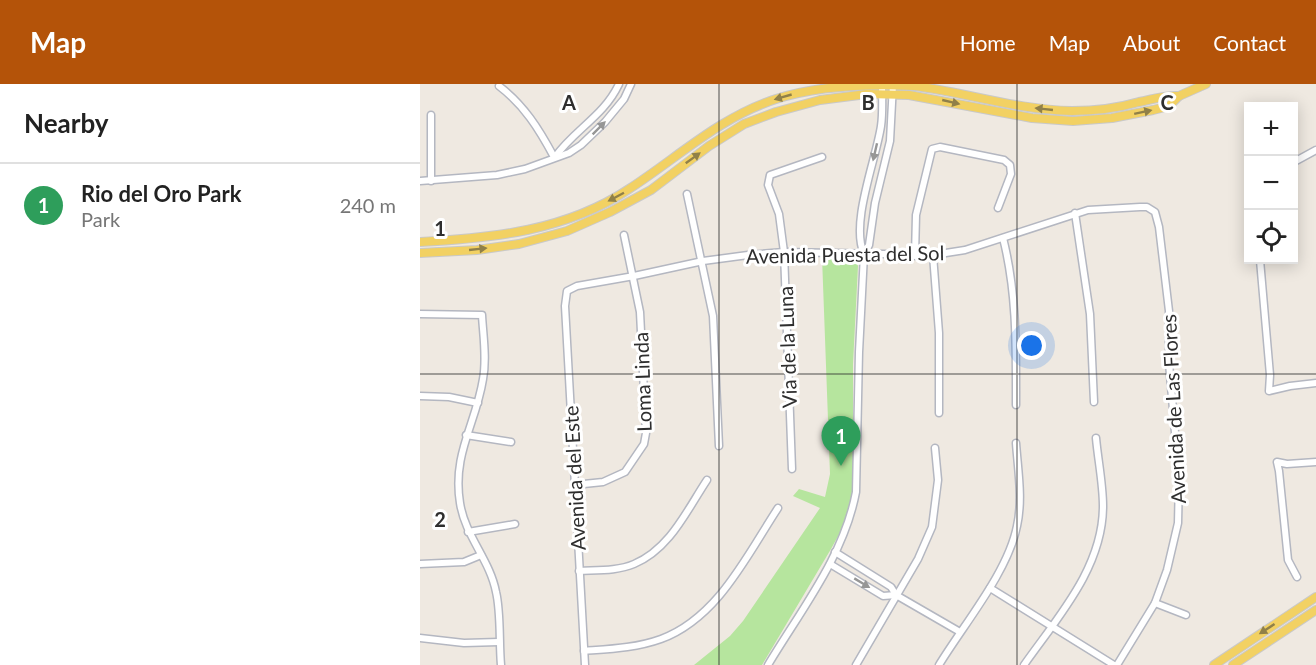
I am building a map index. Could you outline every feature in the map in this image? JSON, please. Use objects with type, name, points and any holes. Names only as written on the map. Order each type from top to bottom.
[{"type":"main road","points":[[420,242],[503,236],[557,223],[593,209],[627,191],[690,145],[745,112],[801,92],[831,87],[893,84],[1048,110],[1102,109],[1165,95],[1179,96]]},
{"type":"main road","points":[[420,253],[509,246],[567,231],[651,190],[709,146],[744,124],[820,100],[893,94],[944,100],[1032,118],[1072,121],[1103,119],[1168,106],[1179,96],[1206,84]]},
{"type":"main road","points":[[1102,109],[1103,119]]},
{"type":"main road","points":[[1215,665],[1316,597]]},
{"type":"main road","points":[[1233,665],[1316,610]]},
{"type":"street","points":[[554,158],[563,145],[608,104],[620,84]]},
{"type":"street","points":[[420,181],[504,174],[569,153],[593,134],[620,104],[631,84]]},
{"type":"street","points":[[864,255],[859,244],[862,213],[881,125],[882,84]]},
{"type":"street","points":[[768,665],[830,564],[852,513],[856,492],[864,255],[869,245],[875,203],[890,141],[893,84]]},
{"type":"street","points":[[499,86],[513,97],[528,114],[540,130],[554,158]]},
{"type":"street","points":[[431,115],[431,181]]},
{"type":"street","points":[[915,256],[916,215],[932,149],[940,147],[1005,160],[1010,165],[1011,174],[998,208]]},
{"type":"street","points":[[1298,159],[1316,150]]},
{"type":"street","name":"Via de la Luna","points":[[792,469],[784,252],[779,214],[768,185],[770,175],[822,157]]},
{"type":"street","points":[[687,194],[714,316],[719,446]]},
{"type":"street","name":"Avenida Puesta del Sol","points":[[567,291],[578,286],[703,261],[748,255],[784,252],[933,255],[965,250],[1075,213],[1140,207],[1147,207],[1155,212]]},
{"type":"street","name":"Avenida de Las Flores","points":[[1116,665],[1155,603],[1167,570],[1178,523],[1179,478],[1169,363],[1169,311],[1159,226],[1155,212]]},
{"type":"street","points":[[1075,213],[1090,314],[1094,402]]},
{"type":"street","name":"Loma Linda","points":[[574,485],[603,482],[625,472],[644,444],[646,434],[640,312],[624,236]]},
{"type":"street","points":[[1003,238],[1010,264],[1015,305],[1016,405]]},
{"type":"street","points":[[933,255],[939,333],[939,412]]},
{"type":"street","points":[[1260,264],[1270,375],[1269,392],[1290,386],[1316,384]]},
{"type":"street","name":"Avenida del Este","points":[[567,291],[565,306],[585,665]]},
{"type":"street","points":[[420,314],[482,315],[484,377],[459,466],[460,504],[468,532],[481,555],[496,591],[501,665]]},
{"type":"street","points":[[420,396],[449,397],[478,403]]},
{"type":"street","points":[[466,435],[511,442]]},
{"type":"street","points":[[1024,665],[1083,578],[1097,548],[1103,507],[1096,438]]},
{"type":"street","points":[[939,665],[990,588],[1012,543],[1020,501],[1016,443]]},
{"type":"street","points":[[856,665],[918,559],[932,527],[938,480],[935,448]]},
{"type":"street","points":[[1297,577],[1288,560],[1277,462],[1287,464],[1316,462]]},
{"type":"street","points":[[579,571],[617,568],[634,564],[652,553],[674,531],[707,480]]},
{"type":"street","points":[[584,651],[628,647],[662,639],[688,625],[706,610],[725,589],[778,508]]},
{"type":"street","points":[[468,532],[515,524]]},
{"type":"street","points":[[836,552],[891,587],[896,596]]},
{"type":"street","points":[[420,564],[464,562],[481,555]]},
{"type":"street","points":[[830,564],[883,596],[896,596],[960,632]]},
{"type":"street","points":[[990,588],[1116,665]]},
{"type":"street","points":[[1155,603],[1186,615]]},
{"type":"street","points":[[420,638],[464,643],[499,642]]},
{"type":"green space","points":[[822,257],[851,258],[858,266],[853,364],[853,486],[849,508],[842,529],[831,549],[762,665],[694,665],[730,636],[743,621],[820,508],[793,496],[799,489],[825,497],[830,474]]},
{"type":"place","name":"Rio del Oro Park","points":[[841,466]]}]
